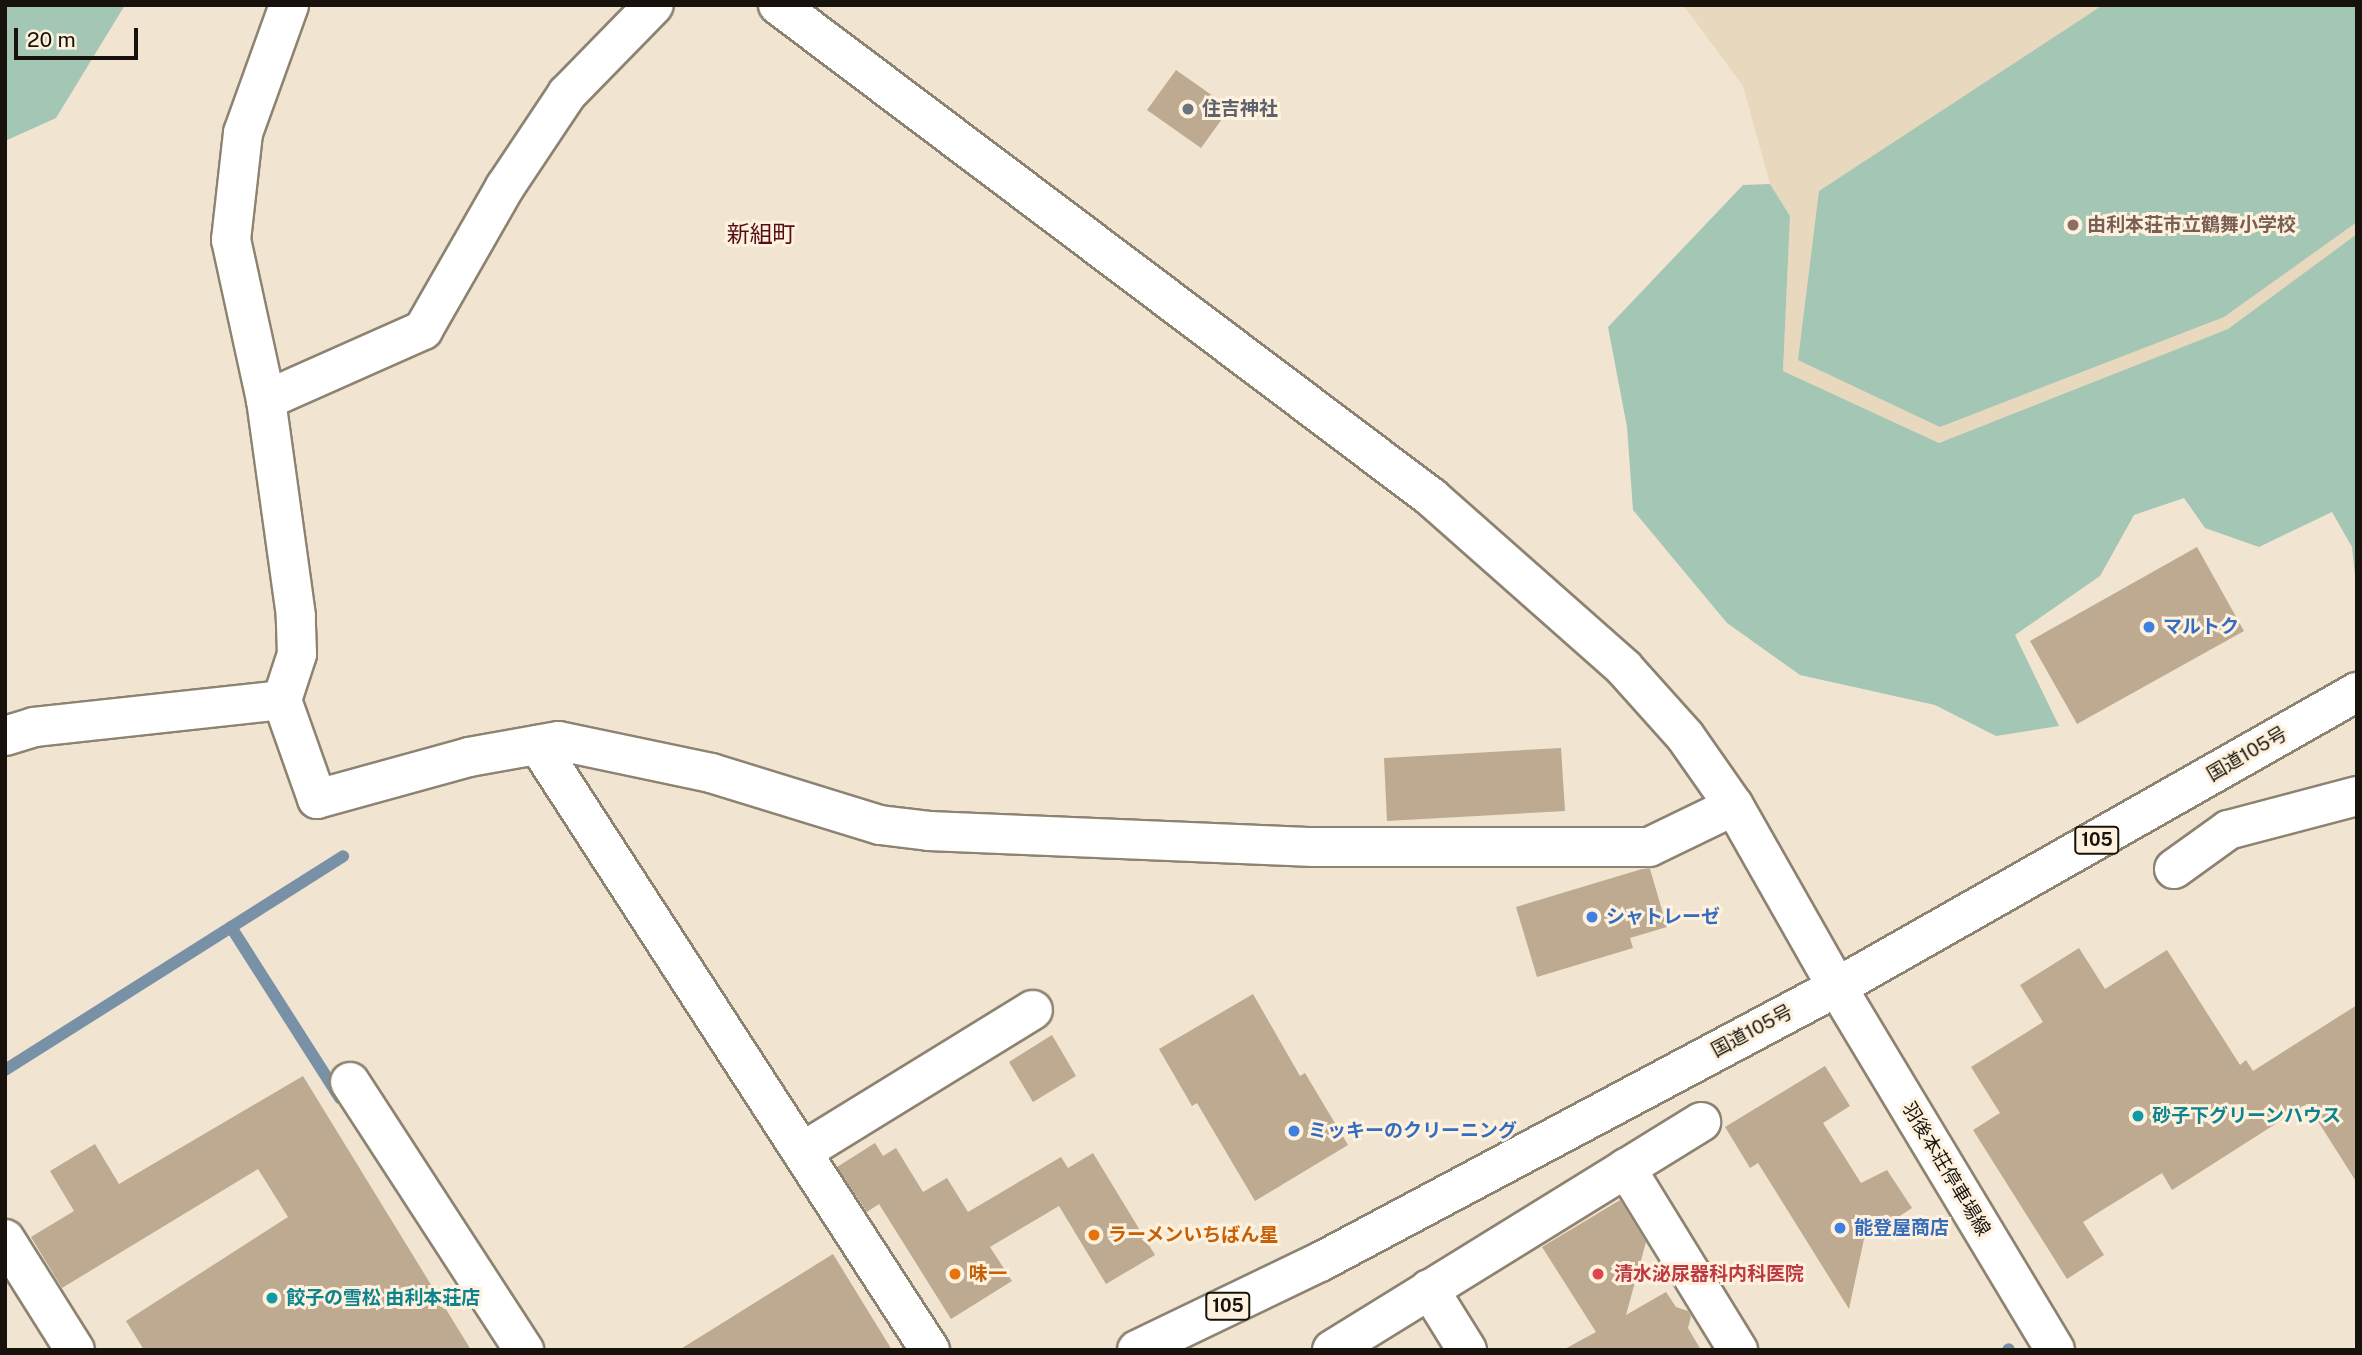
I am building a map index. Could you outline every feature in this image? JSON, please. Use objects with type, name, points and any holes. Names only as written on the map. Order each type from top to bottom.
[{"type":"main road","points":[[289,5],[243,133],[232,240],[267,400],[296,616],[297,654],[282,700],[317,799],[456,760],[559,741],[711,773],[880,825],[929,831],[1314,847],[1649,847],[1734,806]]},
{"type":"main road","points":[[267,400],[423,330],[505,187],[567,94],[654,5]]},
{"type":"main road","name":"羽後本荘停車場線","points":[[781,6],[1297,393],[1431,497],[1624,668],[1685,736],[1734,806],[1837,987],[2055,1350]]},
{"type":"main road","name":"国道105号","points":[[1137,1350],[1320,1262],[1837,987],[2357,692]]},
{"type":"main road","points":[[5,736],[34,727],[282,700]]},
{"type":"main road","points":[[538,745],[930,1350]]},
{"type":"main road","points":[[2174,869],[2228,830],[2357,796]]},
{"type":"main road","points":[[802,1152],[1033,1010]]},
{"type":"main road","points":[[350,1082],[524,1350]]},
{"type":"main road","points":[[1332,1350],[1701,1122]]},
{"type":"main road","points":[[1626,1168],[1738,1350]]},
{"type":"main road","points":[[5,1239],[75,1350]]},
{"type":"main road","points":[[1429,1289],[1467,1350]]},
{"type":"shaded area","name":"由利本荘市立鶴舞小学校","points":[[1683,5],[2357,5],[2357,234],[2228,329],[1939,443],[1783,371],[1790,216],[1770,184],[1743,86]]},
{"type":"green space","points":[[5,5],[125,5],[56,118],[5,141]]},
{"type":"green space","name":"由利本荘市立鶴舞小学校","points":[[2103,5],[2357,5],[2357,222],[2224,317],[1940,427],[1798,360],[1819,191]]},
{"type":"green space","points":[[1770,184],[1790,216],[1783,371],[1939,443],[2228,329],[2357,234],[2357,595],[2352,547],[2332,512],[2259,547],[2205,528],[2184,498],[2134,515],[2100,576],[2015,635],[2059,726],[1996,736],[1935,705],[1800,675],[1727,623],[1633,510],[1627,427],[1608,327],[1743,185]]},
{"type":"building","name":"住吉神社","points":[[1176,70],[1230,108],[1201,148],[1147,110]]},
{"type":"building","points":[[2197,547],[2244,631],[2077,724],[2030,641]]},
{"type":"building","points":[[1561,748],[1565,811],[1387,821],[1384,758]]},
{"type":"building","name":"シャトレーゼ","points":[[1642,869],[1650,869],[1667,927],[1630,938],[1633,948],[1537,977],[1516,907]]},
{"type":"building","name":"砂子下グリーンハウス","points":[[2079,948],[2105,989],[2167,950],[2240,1065],[2246,1060],[2253,1071],[2357,1005],[2357,1183],[2307,1104],[2172,1190],[2162,1173],[2083,1222],[2104,1255],[2067,1279],[1973,1130],[2000,1113],[1971,1067],[2043,1022],[2020,985]]},
{"type":"building","points":[[1253,994],[1300,1076],[1305,1073],[1348,1145],[1255,1201],[1197,1103],[1192,1106],[1159,1049]]},
{"type":"building","points":[[1052,1035],[1076,1076],[1033,1102],[1009,1062]]},
{"type":"building","points":[[1825,1066],[1850,1106],[1823,1123],[1861,1183],[1887,1170],[1912,1208],[1864,1239],[1849,1309],[1758,1163],[1750,1168],[1725,1127]]},
{"type":"building","points":[[303,1076],[471,1350],[144,1350],[126,1321],[288,1217],[258,1169],[62,1288],[31,1237],[74,1211],[50,1171],[95,1144],[119,1184]]},
{"type":"building","points":[[875,1143],[883,1156],[896,1148],[923,1192],[947,1178],[968,1212],[1061,1157],[1068,1168],[1093,1153],[1155,1255],[1106,1284],[1059,1206],[990,1247],[1012,1281],[951,1319],[879,1204],[867,1212],[837,1167]]},
{"type":"building","name":"清水泌尿器科内科医院","points":[[1620,1200],[1646,1242],[1626,1315],[1666,1292],[1676,1307],[1688,1311],[1691,1316],[1688,1328],[1701,1350],[1563,1350],[1596,1332],[1542,1247]]},
{"type":"building","points":[[833,1254],[892,1350],[679,1350]]},
{"type":"waterway","points":[[5,1070],[343,856]]},
{"type":"waterway","points":[[231,927],[340,1098]]},
{"type":"place","name":"住吉神社","points":[[1188,109]]},
{"type":"place","name":"由利本荘市立鶴舞小学校","points":[[2073,225]]},
{"type":"place","name":"マルトク","points":[[2149,627]]},
{"type":"place","name":"シャトレーゼ","points":[[1592,917]]},
{"type":"place","name":"砂子下グリーンハウス","points":[[2138,1116]]},
{"type":"place","name":"ミッキーのクリーニング","points":[[1294,1131]]},
{"type":"place","name":"能登屋商店","points":[[1840,1228]]},
{"type":"place","name":"ラーメンいちばん星","points":[[1094,1235]]},
{"type":"place","name":"味一","points":[[955,1274]]},
{"type":"place","name":"清水泌尿器科内科医院","points":[[1598,1274]]},
{"type":"place","name":"餃子の雪松 由利本荘店","points":[[272,1298]]},
{"type":"district","name":"新組町","points":[[761,234]]}]
